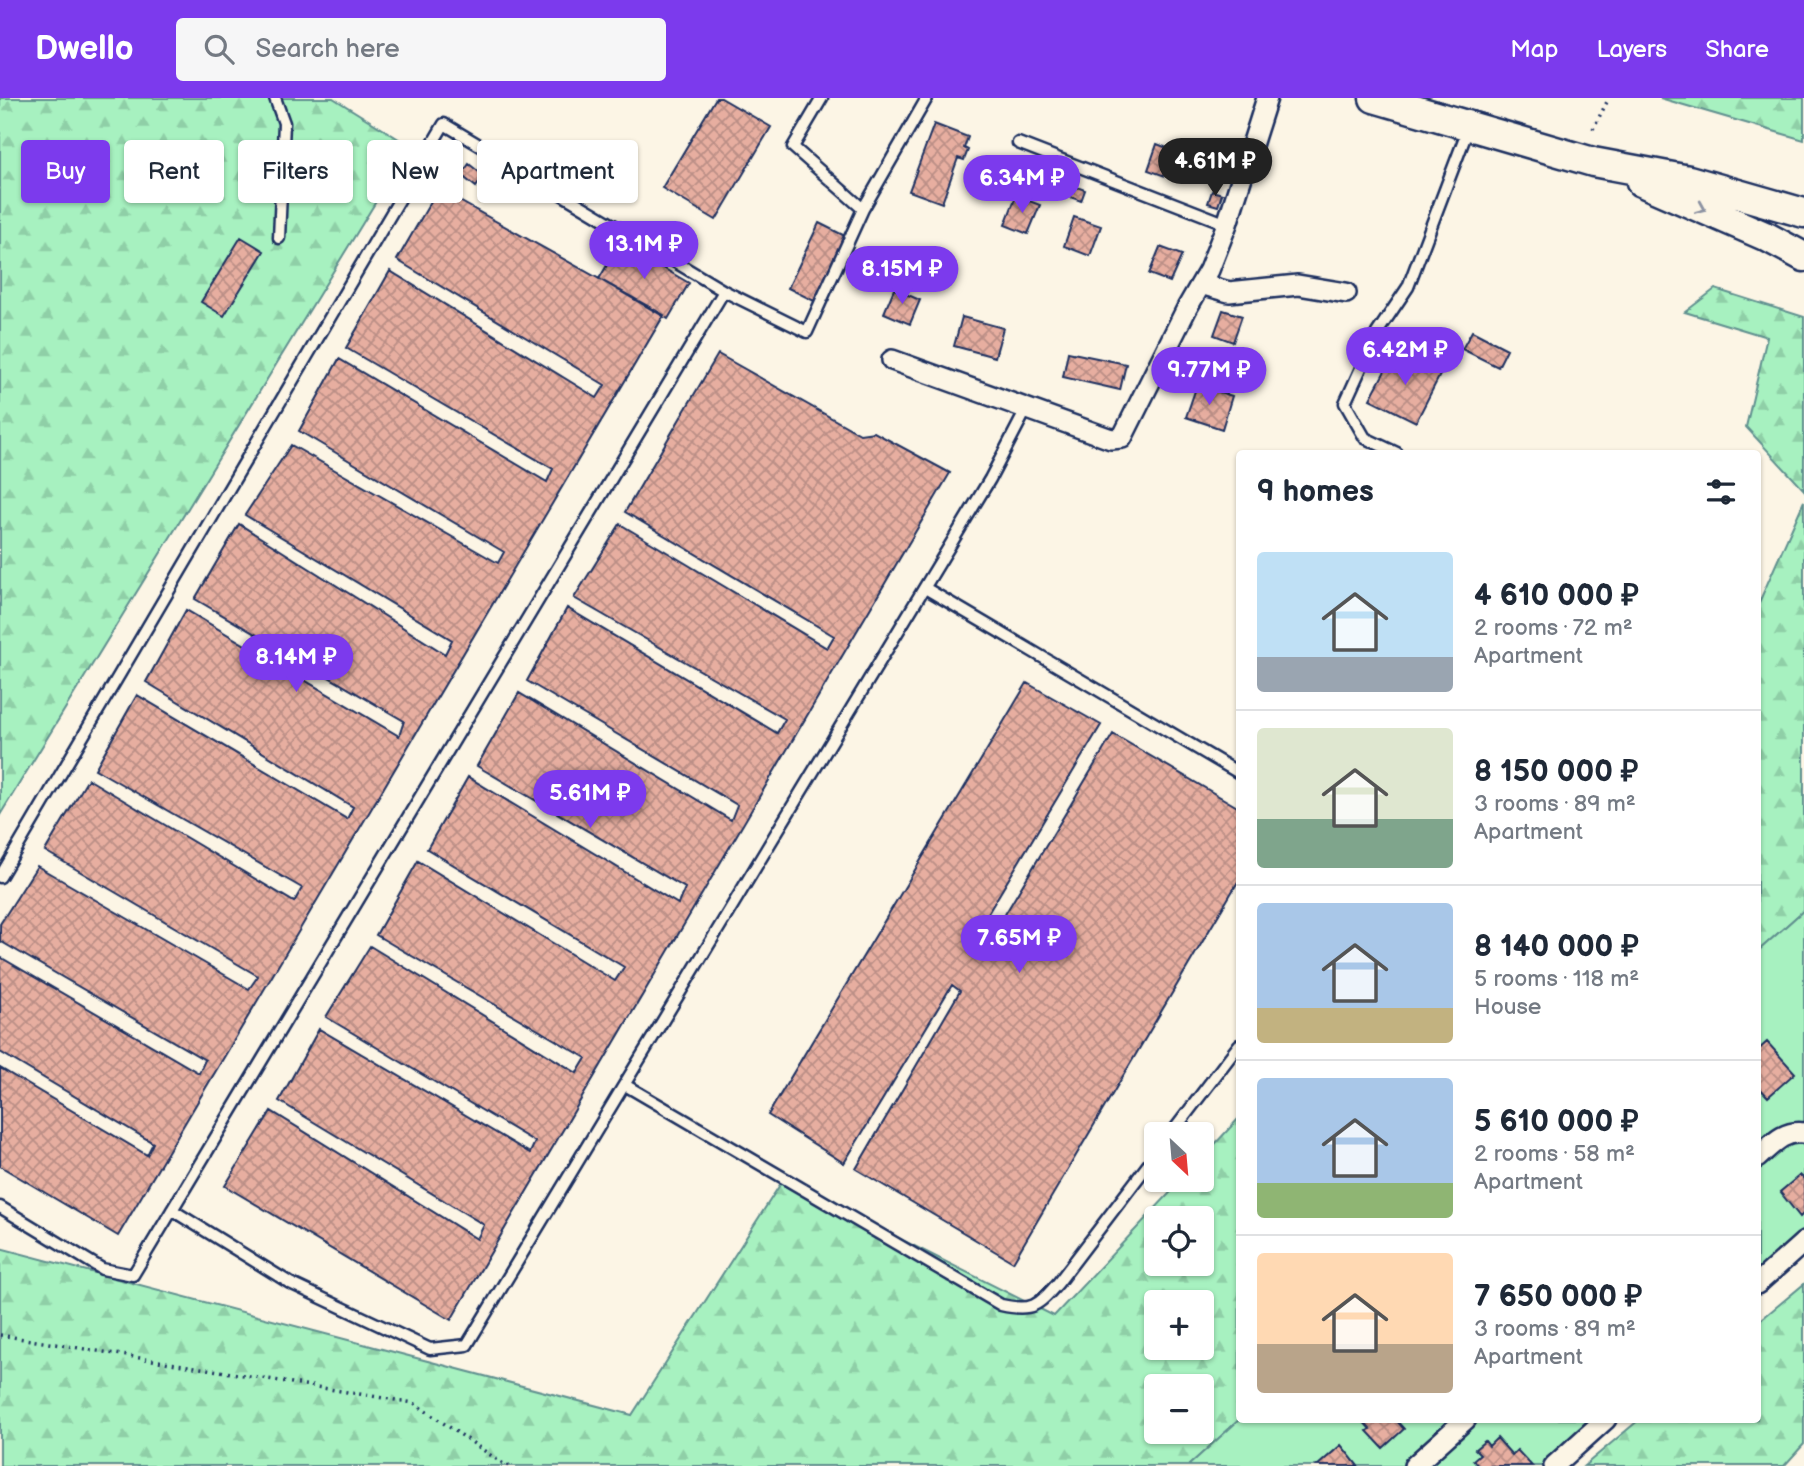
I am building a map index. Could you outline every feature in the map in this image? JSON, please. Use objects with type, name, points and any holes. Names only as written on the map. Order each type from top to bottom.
[{"type":"main road","points":[[1374,98],[1593,162],[1767,237],[1804,257]]},
{"type":"main road","points":[[1593,162],[1689,180],[1804,213]]},
{"type":"street","points":[[892,360],[1111,439],[1122,438],[1209,270],[1227,224],[1268,98]]},
{"type":"street","points":[[1201,284],[1229,292],[1298,285],[1346,293]]},
{"type":"street","points":[[1761,1154],[1781,1136],[1793,1132],[1804,1133]]},
{"type":"street","points":[[1761,1280],[1804,1242]]},
{"type":"street","points":[[1414,1466],[1462,1423]]},
{"type":"street","points":[[1554,1466],[1602,1423]]},
{"type":"lane","points":[[275,98],[284,122],[279,239]]},
{"type":"lane","points":[[822,98],[793,147],[863,209]]},
{"type":"lane","points":[[0,877],[444,124],[724,291],[807,332],[863,209],[927,98]]},
{"type":"lane","points":[[1391,450],[1365,438],[1345,403],[1377,333],[1408,287],[1470,124]]},
{"type":"lane","points":[[1018,143],[1227,224]]},
{"type":"lane","points":[[0,1207],[102,1269],[132,1275],[724,291]]},
{"type":"lane","points":[[172,1210],[290,1283],[430,1349],[467,1345],[925,588],[990,479],[1027,408]]},
{"type":"lane","points":[[925,588],[1236,771]]},
{"type":"lane","points":[[1180,1122],[1236,1049]]},
{"type":"lane","points":[[625,1085],[1001,1305],[1021,1310],[1042,1301],[1058,1283],[1144,1170]]},
{"type":"path","points":[[1593,129],[1609,98]]},
{"type":"path","points":[[0,1335],[414,1403],[505,1465],[512,1466]]},
{"type":"green space","points":[[0,98],[333,98],[400,140],[367,140],[367,203],[375,203],[0,815]]},
{"type":"green space","points":[[1660,98],[1804,98],[1804,140]]},
{"type":"green space","points":[[1715,289],[1804,317],[1804,490],[1746,427],[1767,337],[1685,312]]},
{"type":"green space","points":[[1804,501],[1804,910],[1761,948],[1761,598]]},
{"type":"green space","points":[[1804,910],[1804,1238],[1761,1276],[1761,948]]},
{"type":"green space","points":[[1236,1121],[1236,1423],[1214,1442],[1214,1374],[1144,1374],[1144,1444],[1212,1444],[1188,1466],[0,1466],[0,1248],[632,1415],[783,1180],[1054,1316],[1144,1220],[1144,1276],[1214,1276],[1214,1206],[1158,1206],[1171,1192],[1214,1192],[1214,1145]]},
{"type":"green space","points":[[1804,1284],[1804,1444],[1784,1466],[1584,1466],[1635,1423],[1761,1423],[1761,1320]]},
{"type":"green space","points":[[1236,1423],[1594,1423],[1546,1466],[1188,1466]]},
{"type":"building","points":[[716,98],[721,98],[771,127],[716,220],[662,188]]},
{"type":"building","points":[[934,124],[968,137],[964,148],[968,150],[964,160],[958,158],[942,203],[909,191]]},
{"type":"building","points":[[1157,144],[1180,153],[1171,178],[1148,170]]},
{"type":"building","points":[[469,164],[477,170],[476,187],[463,177]]},
{"type":"building","points":[[1058,180],[1085,190],[1081,201],[1054,191]]},
{"type":"building","points":[[1212,191],[1222,194],[1218,206],[1208,203]]},
{"type":"building","points":[[1016,196],[1040,205],[1028,234],[1005,225]]},
{"type":"building","points":[[430,203],[463,203],[664,315],[118,1236],[0,1166],[0,1068],[147,1155],[153,1143],[0,1052],[0,957],[199,1073],[205,1060],[0,941],[0,924],[37,866],[249,989],[258,976],[45,851],[88,779],[294,902],[302,888],[95,769],[137,695],[347,819],[353,807],[146,682],[186,610],[399,736],[404,721],[195,599],[239,524],[445,654],[452,640],[245,515],[291,445],[498,563],[504,552],[299,431],[339,359],[547,482],[553,469],[346,348],[390,271],[597,398],[605,385],[397,260]]},
{"type":"building","points":[[1074,217],[1101,226],[1090,256],[1064,246]]},
{"type":"building","points":[[819,223],[845,236],[814,301],[788,288]]},
{"type":"building","points":[[241,237],[264,251],[224,316],[201,302]]},
{"type":"building","points":[[620,243],[689,283],[668,319],[599,279]]},
{"type":"building","points":[[1160,247],[1182,255],[1170,282],[1149,274]]},
{"type":"building","points":[[894,289],[920,300],[910,324],[884,313]]},
{"type":"building","points":[[1223,310],[1242,316],[1233,342],[1214,335]]},
{"type":"building","points":[[962,317],[1003,328],[995,357],[954,346]]},
{"type":"building","points":[[1472,331],[1507,349],[1498,367],[1462,349]]},
{"type":"building","points":[[1068,352],[1126,364],[1120,390],[1063,377]]},
{"type":"building","points":[[1395,352],[1440,375],[1416,422],[1370,399]]},
{"type":"building","points":[[718,354],[860,434],[874,432],[950,473],[451,1320],[225,1186],[271,1111],[477,1239],[484,1225],[279,1101],[319,1029],[530,1153],[535,1142],[326,1017],[370,946],[577,1073],[586,1058],[376,935],[418,861],[615,981],[624,967],[427,849],[468,777],[678,904],[685,888],[477,766],[519,693],[731,820],[737,805],[527,681],[567,608],[777,733],[785,719],[574,598],[620,524],[827,648],[834,636],[625,512]]},
{"type":"building","points":[[1197,385],[1232,396],[1222,429],[1186,417]]},
{"type":"building","points":[[1027,683],[1101,725],[984,920],[998,926],[1113,734],[1236,806],[1236,885],[1013,1262],[856,1169],[960,991],[952,985],[844,1163],[768,1115]]},
{"type":"building","points":[[1767,1042],[1795,1073],[1768,1097],[1761,1089],[1761,1047]]},
{"type":"building","points":[[1800,1175],[1804,1179],[1804,1213],[1800,1217],[1780,1192]]},
{"type":"building","points":[[1365,1423],[1399,1423],[1404,1429],[1383,1448],[1367,1431],[1370,1429]]},
{"type":"building","points":[[1497,1438],[1512,1455],[1517,1450],[1532,1466],[1478,1466],[1473,1460],[1480,1454],[1475,1449],[1485,1441],[1489,1446]]},
{"type":"building","points":[[1341,1445],[1358,1466],[1317,1466]]}]
